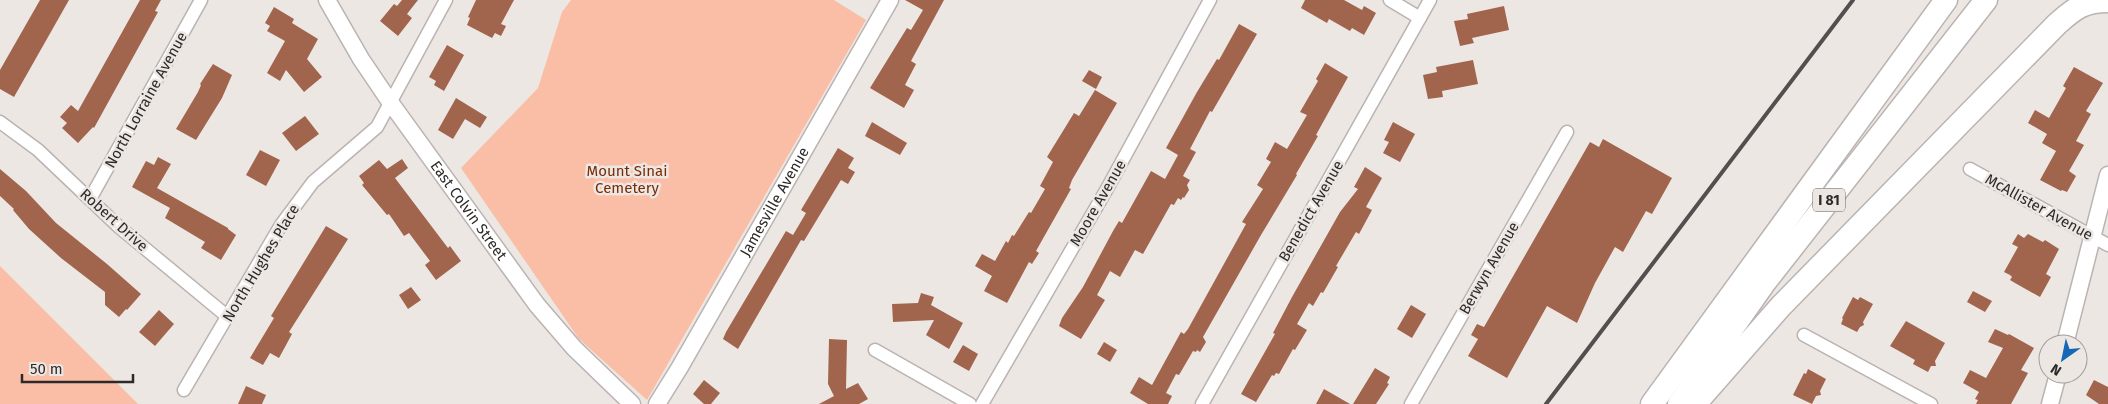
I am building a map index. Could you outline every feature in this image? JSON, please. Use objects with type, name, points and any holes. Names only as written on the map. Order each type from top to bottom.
[{"type":"highway","name":"I 81","points":[[1652,404],[1946,0]]},
{"type":"highway","name":"I 81","points":[[1679,404],[1765,282],[1986,0]]},
{"type":"highway","points":[[1695,404],[1781,306],[2057,24],[2078,6],[2097,1],[2108,1]]},
{"type":"street","name":"North Lorraine Avenue","points":[[90,199],[201,0]]},
{"type":"street","name":"East Colvin Street","points":[[327,0],[361,59],[390,102],[537,305],[574,348],[632,404]]},
{"type":"street","name":"North Hughes Place","points":[[184,390],[281,225],[314,182],[377,127],[446,0]]},
{"type":"street","name":"Jamesville Avenue","points":[[657,404],[890,0]]},
{"type":"street","name":"Moore Avenue","points":[[982,404],[1108,187],[1210,0]]},
{"type":"street","points":[[1390,0],[1420,18]]},
{"type":"street","name":"Benedict Avenue","points":[[1202,404],[1430,0]]},
{"type":"street","name":"Robert Drive","points":[[0,122],[38,150],[119,227],[228,317]]},
{"type":"street","name":"Berwyn Avenue","points":[[1412,404],[1567,132]]},
{"type":"street","name":"McAllister Avenue","points":[[1970,169],[2108,246]]},
{"type":"street","points":[[2068,334],[2108,175]]},
{"type":"street","points":[[1804,335],[1931,404]]},
{"type":"street","points":[[875,350],[970,404]]},
{"type":"street","points":[[2050,404],[2055,384]]},
{"type":"green space","name":"Mount Sinai Cemetery","points":[[571,0],[834,0],[866,20],[647,400],[579,339],[461,168],[538,88],[562,12]]},
{"type":"green space","points":[[0,266],[138,404],[0,404]]},
{"type":"building","points":[[40,0],[69,0],[14,97],[0,89],[0,70]]},
{"type":"building","points":[[140,0],[161,0],[155,11],[158,12],[94,128],[78,143],[62,128],[67,123],[60,117],[71,105],[78,111]]},
{"type":"building","points":[[402,0],[418,0],[407,14],[412,18],[398,36],[380,21],[394,4],[397,6]]},
{"type":"building","points":[[476,0],[514,0],[501,24],[506,26],[501,36],[495,33],[492,38],[467,25],[470,18],[468,17]]},
{"type":"building","points":[[905,0],[944,0],[911,61],[916,64],[905,85],[914,90],[904,108],[870,88],[907,28],[911,30],[923,10]]},
{"type":"building","points":[[1305,0],[1344,0],[1362,10],[1364,6],[1376,13],[1364,35],[1352,28],[1350,31],[1329,19],[1327,23],[1301,8]]},
{"type":"building","points":[[1504,6],[1509,30],[1472,38],[1474,43],[1460,46],[1454,21],[1468,19],[1467,14]]},
{"type":"building","points":[[274,7],[294,19],[292,23],[318,39],[307,59],[322,77],[304,92],[286,70],[280,81],[267,73],[285,41],[267,31],[270,26],[265,23]]},
{"type":"building","points":[[1239,24],[1257,34],[1212,112],[1210,111],[1190,149],[1196,152],[1183,176],[1190,180],[1187,185],[1189,190],[1184,198],[1181,200],[1178,198],[1174,205],[1171,204],[1143,254],[1135,250],[1120,277],[1110,271],[1097,295],[1105,300],[1081,339],[1059,326],[1062,318],[1083,287],[1119,221],[1122,223],[1151,171],[1165,179],[1178,155],[1166,148],[1197,92],[1217,59],[1219,60]]},
{"type":"building","points":[[447,45],[464,55],[444,91],[434,85],[436,81],[429,77]]},
{"type":"building","points":[[1473,60],[1478,84],[1442,91],[1443,97],[1428,99],[1423,75],[1437,72],[1436,67]]},
{"type":"building","points":[[1325,63],[1348,77],[1316,135],[1318,136],[1203,337],[1206,342],[1200,352],[1197,350],[1196,352],[1193,351],[1179,375],[1176,374],[1166,393],[1172,396],[1168,404],[1148,404],[1130,393],[1139,377],[1152,385],[1181,332],[1184,334],[1188,329],[1246,224],[1242,222],[1263,189],[1257,185],[1271,162],[1266,159],[1275,142],[1287,149],[1307,115],[1300,112],[1318,81],[1316,79]]},
{"type":"building","points":[[213,64],[232,75],[222,98],[196,140],[176,129]]},
{"type":"building","points":[[2074,67],[2103,83],[2086,111],[2091,114],[2076,141],[2084,145],[2069,171],[2076,176],[2067,192],[2061,191],[2040,180],[2056,151],[2042,143],[2047,134],[2028,123],[2035,110],[2049,118],[2066,88],[2063,86]]},
{"type":"building","points":[[1089,70],[1102,77],[1096,89],[1082,81]]},
{"type":"building","points":[[1095,90],[1117,103],[1072,180],[1069,188],[1071,189],[1036,251],[1039,253],[1032,264],[1029,262],[1007,303],[984,291],[992,276],[975,266],[982,254],[995,261],[1006,241],[1008,243],[1029,212],[1031,213],[1045,189],[1040,186],[1053,162],[1047,157],[1074,113],[1079,116]]},
{"type":"building","points":[[456,98],[487,117],[480,128],[465,119],[453,139],[438,130]]},
{"type":"building","points":[[305,116],[319,134],[296,151],[282,133]]},
{"type":"building","points":[[872,122],[907,143],[900,155],[865,136]]},
{"type":"building","points":[[1393,122],[1415,134],[1400,162],[1383,153],[1389,142],[1384,140]]},
{"type":"building","points":[[1603,139],[1672,178],[1652,214],[1646,211],[1623,252],[1615,247],[1595,283],[1577,323],[1547,306],[1507,378],[1468,356],[1478,339],[1471,335],[1477,324],[1484,327],[1590,142],[1599,147]]},
{"type":"building","points":[[838,148],[854,158],[848,168],[855,172],[848,184],[841,180],[804,241],[801,240],[738,349],[723,339],[726,332],[786,231],[793,235],[806,213],[801,210]]},
{"type":"building","points":[[260,150],[280,160],[266,186],[246,175]]},
{"type":"building","points":[[158,157],[171,164],[157,188],[228,228],[236,235],[221,260],[201,248],[205,242],[165,218],[170,208],[132,187],[146,161],[154,165]]},
{"type":"building","points":[[402,159],[408,168],[395,178],[448,248],[450,246],[461,261],[436,280],[425,265],[430,261],[409,233],[404,236],[389,214],[387,215],[362,185],[364,183],[359,176],[379,160],[387,169]]},
{"type":"building","points":[[1365,167],[1382,178],[1366,207],[1372,210],[1359,234],[1356,232],[1323,293],[1321,292],[1313,306],[1309,303],[1297,324],[1307,330],[1295,350],[1293,349],[1279,374],[1272,375],[1256,402],[1241,394],[1275,334],[1273,333],[1292,297],[1340,212],[1358,189],[1354,187]]},
{"type":"building","points":[[0,169],[26,191],[56,223],[141,294],[119,317],[105,305],[105,292],[61,258],[29,229],[14,209],[0,196]]},
{"type":"building","points":[[326,226],[348,239],[289,332],[292,334],[279,358],[270,353],[263,365],[250,358],[274,318],[271,316]]},
{"type":"building","points":[[2018,234],[2024,238],[2028,234],[2043,242],[2045,240],[2059,249],[2046,274],[2051,277],[2040,297],[2010,280],[2012,277],[2004,272],[2018,247],[2012,244]]},
{"type":"building","points":[[411,287],[421,300],[408,309],[399,295]]},
{"type":"building","points":[[1973,291],[1992,301],[1985,312],[1967,302]]},
{"type":"building","points":[[921,293],[934,297],[931,305],[963,323],[949,349],[926,335],[934,320],[893,322],[892,304],[918,303]]},
{"type":"building","points":[[1853,297],[1858,300],[1860,297],[1873,304],[1863,322],[1864,325],[1857,332],[1841,324],[1842,318]]},
{"type":"building","points":[[1411,305],[1426,314],[1412,338],[1397,329]]},
{"type":"building","points":[[159,310],[174,324],[155,346],[139,332]]},
{"type":"building","points":[[1906,321],[1945,343],[1935,361],[1936,366],[1931,366],[1928,372],[1913,364],[1915,360],[1890,346]]},
{"type":"building","points":[[1995,329],[2009,334],[2034,348],[2021,370],[2028,373],[2011,404],[1976,404],[1978,400],[1975,399],[1979,392],[1963,383],[1970,370],[1986,378],[2003,348],[1988,342]]},
{"type":"building","points":[[829,339],[847,340],[846,389],[858,383],[868,399],[859,404],[819,404],[834,396],[828,384]]},
{"type":"building","points":[[1104,342],[1117,350],[1110,362],[1097,354]]},
{"type":"building","points":[[963,345],[978,354],[969,371],[953,362]]},
{"type":"building","points":[[1375,368],[1390,377],[1387,383],[1389,384],[1376,404],[1353,404]]},
{"type":"building","points":[[1808,369],[1826,379],[1820,391],[1821,395],[1816,396],[1812,404],[1793,395]]},
{"type":"building","points":[[704,380],[720,393],[711,404],[704,404],[693,394]]},
{"type":"building","points":[[2094,380],[2108,387],[2108,404],[2099,404],[2086,395]]},
{"type":"building","points":[[246,386],[266,395],[262,404],[238,404]]},
{"type":"building","points":[[1324,389],[1350,404],[1316,404]]},
{"type":"railway","points":[[1546,404],[1853,0]]}]
